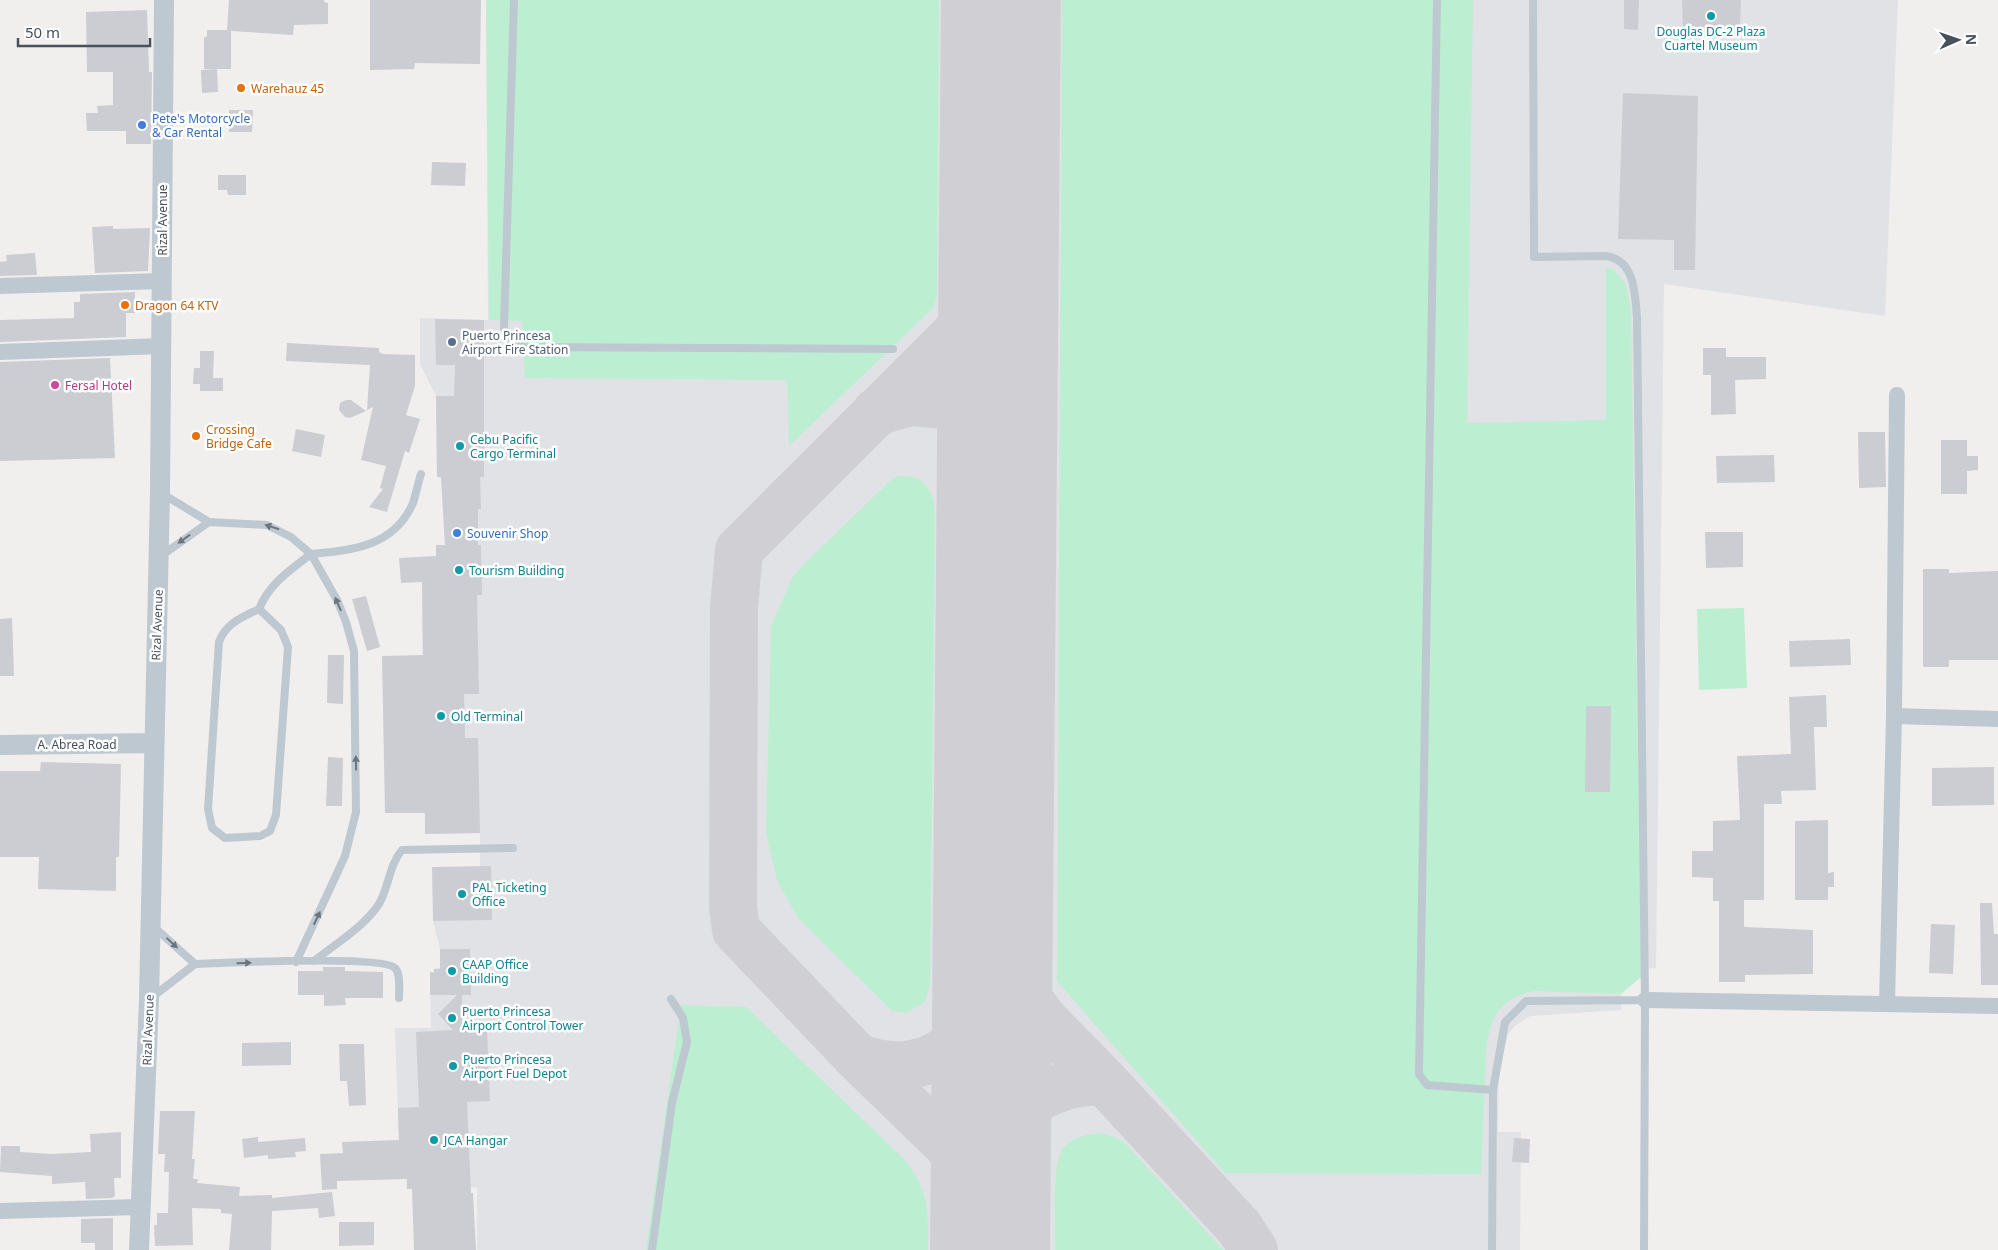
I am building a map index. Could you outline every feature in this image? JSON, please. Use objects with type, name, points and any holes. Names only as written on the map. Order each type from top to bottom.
[{"type":"street","name":"Rizal Avenue","points":[[139,1250],[139,1207],[149,999],[153,743],[159,557],[164,0]]},
{"type":"street","points":[[0,286],[162,281]]},
{"type":"street","points":[[0,352],[162,346]]},
{"type":"street","points":[[1887,1003],[1894,716],[1898,395]]},
{"type":"street","points":[[1894,716],[1998,719]]},
{"type":"street","name":"A. Abrea Road","points":[[0,744],[153,743]]},
{"type":"street","points":[[1645,1000],[1998,1006]]},
{"type":"street","points":[[0,1211],[139,1207]]},
{"type":"lane","points":[[514,0],[504,328],[510,342],[524,348],[893,349]]},
{"type":"lane","points":[[1437,0],[1419,1074],[1427,1085],[1492,1090]]},
{"type":"lane","points":[[1534,0],[1534,257],[1613,257],[1627,269],[1632,279],[1636,296],[1645,1000],[1644,1250]]},
{"type":"lane","points":[[258,609],[281,630],[288,647],[276,816],[270,830],[260,836],[225,838],[212,828],[208,808],[219,642],[223,631],[230,623],[258,609],[263,598],[279,579],[311,554],[367,546],[384,538],[398,525],[412,504],[421,474]]},
{"type":"lane","points":[[160,492],[208,522],[267,525],[282,531],[311,554],[337,600],[354,651],[356,812],[345,856],[296,962]]},
{"type":"lane","points":[[159,557],[208,522]]},
{"type":"lane","points":[[314,961],[353,930],[379,903],[396,857],[402,850],[513,848]]},
{"type":"lane","points":[[149,922],[195,964]]},
{"type":"lane","points":[[149,999],[195,964],[314,961],[389,964],[398,973],[399,998]]},
{"type":"lane","points":[[652,1250],[672,1103],[687,1042],[683,1018],[671,999]]},
{"type":"lane","points":[[1492,1250],[1492,1090],[1505,1022],[1526,1001],[1645,1000]]},
{"type":"shaded area","points":[[486,0],[1898,0],[1885,316],[1664,284],[1656,968],[1642,969],[1641,977],[1621,993],[1621,1010],[1530,1016],[1516,1025],[1508,1034],[1499,1071],[1498,1132],[1521,1132],[1520,1250],[477,1250],[477,1187],[407,1189],[406,1173],[400,1173],[395,1028],[431,1028],[430,972],[440,968],[440,949],[433,921],[480,866],[480,833],[425,834],[422,601],[437,600],[436,545],[445,545],[441,478],[437,477],[436,396],[420,364],[420,318],[488,320]]},
{"type":"green space","points":[[486,0],[939,0],[937,297],[933,308],[789,446],[787,380],[525,378],[522,321],[489,320]]},
{"type":"green space","points":[[1062,0],[1473,0],[1467,423],[1606,420],[1606,268],[1614,269],[1626,285],[1631,311],[1641,977],[1621,994],[1534,991],[1512,999],[1498,1011],[1490,1028],[1486,1050],[1481,1174],[1225,1173],[1057,981]]},
{"type":"green space","points":[[898,476],[915,478],[926,485],[932,496],[935,512],[930,984],[925,1002],[906,1013],[892,1011],[798,918],[777,880],[766,834],[771,627],[792,578],[807,561],[890,481]]},
{"type":"green space","points":[[1744,608],[1747,688],[1699,690],[1697,609]]},
{"type":"green space","points":[[681,1005],[746,1007],[906,1161],[924,1193],[928,1224],[928,1250],[646,1250]]},
{"type":"green space","points":[[1099,1133],[1112,1136],[1124,1142],[1223,1250],[1055,1250],[1055,1198],[1059,1157],[1069,1142]]},
{"type":"building","points":[[229,0],[324,0],[324,2],[328,3],[328,24],[294,25],[293,35],[231,31],[231,69],[204,69],[204,37],[207,37],[207,30],[227,30]]},
{"type":"building","points":[[370,0],[481,0],[480,64],[415,63],[414,69],[370,70]]},
{"type":"building","points":[[1624,0],[1639,0],[1638,30],[1624,29]]},
{"type":"building","name":"Douglas DC-2 Plaza Cuartel Museum","points":[[1682,0],[1741,0],[1740,29],[1683,29]]},
{"type":"building","points":[[147,10],[149,72],[152,72],[151,144],[126,144],[126,131],[87,131],[86,113],[98,113],[97,106],[113,105],[113,72],[87,72],[86,12]]},
{"type":"building","points":[[217,69],[218,92],[202,93],[201,70]]},
{"type":"building","points":[[1623,93],[1698,96],[1695,270],[1674,270],[1674,240],[1618,239]]},
{"type":"building","points":[[229,110],[253,110],[252,132],[229,132]]},
{"type":"building","points":[[432,162],[466,163],[465,186],[431,185]]},
{"type":"building","points":[[218,175],[246,175],[246,195],[228,195],[227,190],[218,190]]},
{"type":"building","points":[[113,226],[113,229],[150,228],[148,271],[95,273],[92,227]]},
{"type":"building","points":[[35,253],[37,275],[0,276],[0,262],[7,261],[6,255]]},
{"type":"building","points":[[135,292],[135,313],[126,313],[126,337],[0,342],[0,320],[74,318],[74,302],[80,302],[80,294]]},
{"type":"building","points":[[435,319],[484,320],[484,477],[480,477],[481,509],[478,509],[478,545],[481,545],[482,595],[477,595],[479,694],[464,694],[465,738],[478,738],[480,833],[425,834],[425,813],[385,813],[382,656],[423,655],[422,582],[401,583],[399,558],[436,556],[436,545],[445,545],[441,477],[437,477],[436,396],[454,396],[455,365],[436,365]]},
{"type":"building","points":[[287,343],[379,348],[379,352],[383,354],[415,355],[415,386],[406,415],[420,419],[409,453],[405,451],[387,512],[369,507],[383,489],[380,488],[386,466],[361,460],[373,407],[367,410],[370,365],[286,361]]},
{"type":"building","points":[[1703,348],[1726,348],[1726,357],[1766,357],[1766,379],[1735,380],[1736,414],[1711,415],[1711,375],[1703,375]]},
{"type":"building","points":[[200,351],[214,351],[213,378],[223,378],[223,391],[200,391],[200,384],[193,384],[194,368],[200,368]]},
{"type":"building","points":[[110,358],[115,458],[0,461],[0,362]]},
{"type":"building","points":[[351,400],[366,411],[350,418],[345,417],[339,410],[340,403]]},
{"type":"building","points":[[296,429],[325,435],[321,457],[292,451]]},
{"type":"building","points":[[1858,432],[1885,432],[1886,487],[1859,488]]},
{"type":"building","points":[[1941,440],[1967,440],[1967,456],[1978,456],[1978,470],[1967,471],[1967,494],[1941,494]]},
{"type":"building","points":[[1774,455],[1775,482],[1717,483],[1716,456]]},
{"type":"building","points":[[1705,532],[1743,532],[1743,567],[1706,568]]},
{"type":"building","points":[[1923,569],[1949,569],[1949,573],[1998,571],[1998,660],[1949,660],[1949,667],[1923,667]]},
{"type":"building","points":[[366,596],[380,647],[367,651],[352,599]]},
{"type":"building","points":[[12,618],[14,676],[0,676],[0,619]]},
{"type":"building","points":[[1850,639],[1851,665],[1790,667],[1789,641]]},
{"type":"building","points":[[328,655],[344,655],[343,704],[327,703]]},
{"type":"building","points":[[1826,695],[1827,727],[1814,727],[1816,790],[1781,791],[1782,804],[1764,804],[1764,900],[1744,900],[1744,927],[1813,930],[1813,974],[1745,975],[1745,982],[1719,982],[1719,901],[1713,901],[1713,878],[1692,877],[1692,851],[1713,851],[1713,821],[1740,820],[1737,756],[1791,754],[1789,697]]},
{"type":"building","points":[[1586,706],[1611,706],[1610,792],[1585,792]]},
{"type":"building","points":[[328,757],[343,758],[342,806],[326,806]]},
{"type":"building","points":[[41,762],[121,764],[119,857],[116,857],[116,891],[38,889],[39,857],[0,857],[0,771],[40,771]]},
{"type":"building","points":[[1994,767],[1994,805],[1932,806],[1932,768]]},
{"type":"building","points":[[1828,820],[1828,873],[1834,872],[1834,887],[1828,887],[1828,900],[1795,900],[1795,821]]},
{"type":"building","name":"PAL Ticketing Office","points":[[491,866],[492,920],[433,921],[432,867]]},
{"type":"building","points":[[1980,903],[1992,903],[1994,934],[1998,934],[1998,985],[1981,985]]},
{"type":"building","points":[[1931,924],[1955,925],[1953,974],[1929,973]]},
{"type":"building","points":[[440,949],[470,949],[471,995],[462,995],[462,1030],[487,1029],[490,1101],[467,1102],[471,1193],[473,1193],[476,1250],[414,1250],[412,1189],[407,1189],[407,1179],[337,1181],[337,1189],[322,1190],[320,1154],[343,1153],[342,1142],[399,1140],[398,1108],[419,1107],[416,1032],[453,1030],[438,1014],[457,995],[430,995],[430,972],[434,973],[434,969],[440,969]]},
{"type":"building","points":[[323,967],[345,967],[345,971],[383,972],[383,998],[345,998],[346,1005],[324,1006],[324,995],[298,995],[298,971],[323,971]]},
{"type":"building","points":[[291,1042],[291,1065],[242,1066],[242,1043]]},
{"type":"building","points":[[339,1044],[364,1044],[366,1105],[349,1106],[347,1081],[340,1081]]},
{"type":"building","points":[[160,1111],[195,1111],[192,1159],[195,1159],[193,1179],[198,1179],[197,1183],[240,1187],[239,1196],[272,1195],[272,1198],[332,1192],[335,1216],[319,1218],[318,1208],[272,1211],[271,1250],[229,1250],[232,1214],[221,1213],[221,1209],[192,1208],[193,1245],[155,1246],[154,1225],[157,1225],[157,1213],[168,1213],[169,1172],[164,1172],[165,1154],[158,1154]]},
{"type":"building","points":[[121,1132],[121,1178],[114,1178],[115,1196],[112,1198],[86,1199],[85,1182],[52,1184],[52,1176],[0,1172],[1,1146],[20,1146],[20,1152],[52,1154],[91,1152],[90,1134]]},
{"type":"building","points":[[258,1137],[258,1142],[305,1138],[306,1151],[295,1152],[296,1157],[268,1159],[268,1155],[244,1158],[242,1139]]},
{"type":"building","points":[[1514,1138],[1530,1139],[1529,1163],[1512,1162]]},
{"type":"building","points":[[113,1218],[113,1250],[95,1250],[95,1243],[81,1243],[81,1219]]},
{"type":"building","points":[[339,1222],[374,1222],[374,1245],[339,1246]]},
{"type":"taxiway","points":[[991,1187],[857,1057],[736,930],[733,907],[734,608],[739,550],[973,316],[999,283]]},
{"type":"taxiway","points":[[876,412],[910,402],[944,405],[998,430]]},
{"type":"taxiway","points":[[993,954],[1046,1022],[1104,1081],[1239,1227],[1254,1250]]},
{"type":"taxiway","points":[[857,1057],[881,1064],[894,1065],[919,1063],[931,1059],[942,1053],[958,1039],[993,983]]},
{"type":"taxiway","points":[[991,1187],[996,1149],[1000,1137],[1008,1123],[1019,1112],[1044,1094],[1059,1088],[1074,1084],[1104,1081]]},
{"type":"runway","points":[[990,1250],[1001,0]]},
{"type":"place","name":"Douglas DC-2 Plaza Cuartel Museum","points":[[1711,16]]},
{"type":"place","name":"Warehauz 45","points":[[241,88]]},
{"type":"place","name":"Pete's Motorcycle & Car Rental","points":[[142,125]]},
{"type":"place","name":"Dragon 64 KTV","points":[[125,305]]},
{"type":"place","name":"Puerto Princesa Airport Fire Station","points":[[452,342]]},
{"type":"place","name":"Fersal Hotel","points":[[55,385]]},
{"type":"place","name":"Crossing Bridge Cafe","points":[[196,436]]},
{"type":"place","name":"Cebu Pacific Cargo Terminal","points":[[460,446]]},
{"type":"place","name":"Souvenir Shop","points":[[457,533]]},
{"type":"place","name":"Tourism Building","points":[[459,570]]},
{"type":"place","name":"Old Terminal","points":[[441,716]]},
{"type":"place","name":"PAL Ticketing Office","points":[[462,894]]},
{"type":"place","name":"CAAP Office Building","points":[[452,971]]},
{"type":"place","name":"Puerto Princesa Airport Control Tower","points":[[452,1018]]},
{"type":"place","name":"Puerto Princesa Airport Fuel Depot","points":[[453,1066]]},
{"type":"place","name":"JCA Hangar","points":[[434,1140]]}]
